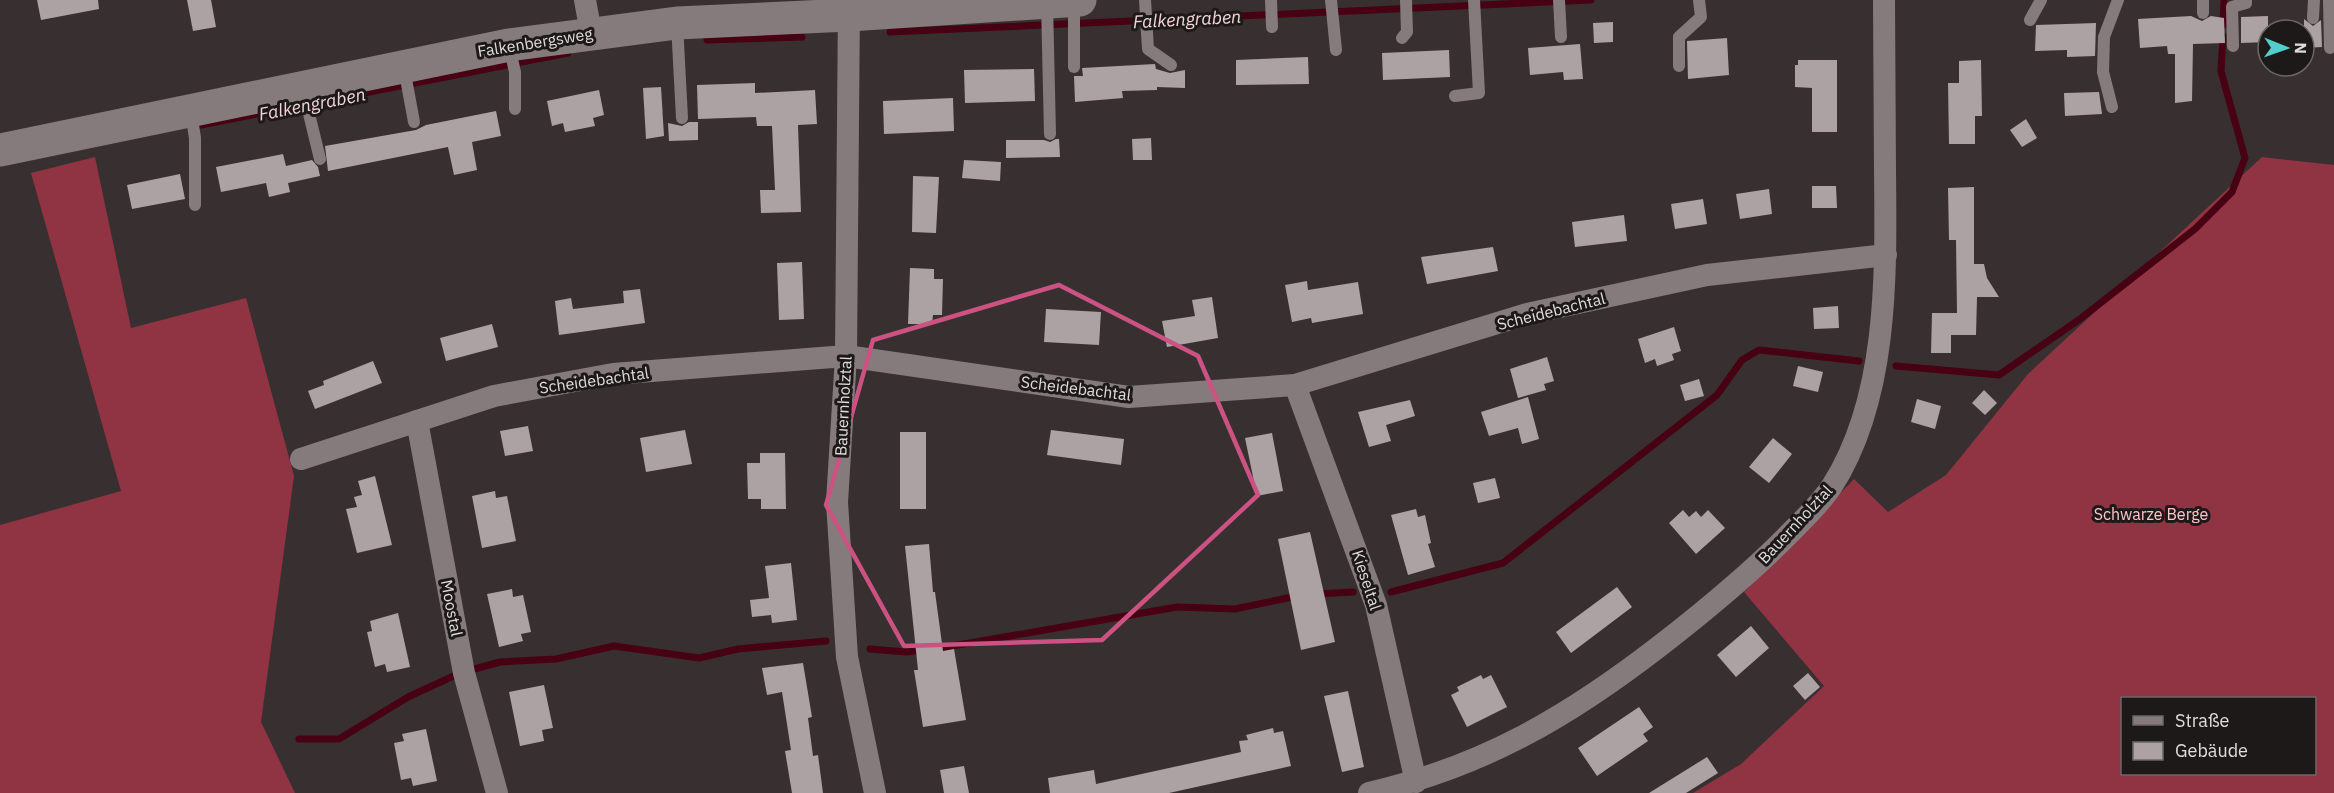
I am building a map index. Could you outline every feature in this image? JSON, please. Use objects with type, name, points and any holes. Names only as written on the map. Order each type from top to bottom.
[{"type":"street","points":[[585,0],[591,33]]},
{"type":"street","name":"Bauernholztal","points":[[1369,793],[1416,782],[1454,769],[1518,740],[1608,686],[1717,602],[1814,508],[1831,487],[1850,450],[1864,411],[1876,358],[1883,306],[1886,255],[1884,0]]},
{"type":"street","name":"Falkenbergsweg","points":[[0,150],[192,121],[305,99],[512,57],[591,33],[849,8],[1064,15]]},
{"type":"street","name":"Bauernholztal","points":[[849,8],[846,356],[837,502],[848,657],[874,793]]},
{"type":"street","name":"Scheidebachtal","points":[[301,459],[494,396],[613,374],[846,356],[1129,397],[1295,385],[1527,314],[1707,275],[1886,255]]},
{"type":"street","name":"Kieseltal","points":[[1295,385],[1376,605],[1416,782]]},
{"type":"street","name":"Moostal","points":[[417,421],[464,673],[497,793]]},
{"type":"lane","points":[[1145,0],[1148,49],[1171,64]]},
{"type":"lane","points":[[2030,20],[2041,0]]},
{"type":"lane","points":[[2112,107],[2103,72],[2104,37],[2118,0]]},
{"type":"lane","points":[[2233,46],[2232,7],[2246,3],[2246,0]]},
{"type":"lane","points":[[2313,18],[2314,0]]},
{"type":"lane","points":[[2329,0],[2330,48]]},
{"type":"lane","points":[[1679,66],[1679,37],[1701,17],[1699,1]]},
{"type":"lane","points":[[1331,3],[1336,50]]},
{"type":"lane","points":[[1559,4],[1561,37]]},
{"type":"lane","points":[[1402,38],[1407,32],[1406,6]]},
{"type":"lane","points":[[1455,96],[1479,93],[1475,6]]},
{"type":"lane","points":[[1064,15],[1074,67]]},
{"type":"lane","points":[[1050,134],[1064,15]]},
{"type":"lane","points":[[677,23],[682,118]]},
{"type":"lane","points":[[512,57],[515,109]]},
{"type":"lane","points":[[406,78],[414,122]]},
{"type":"lane","points":[[305,99],[320,159]]},
{"type":"lane","points":[[192,121],[195,205]]},
{"type":"highlighted area","points":[[1059,285],[1198,356],[1258,495],[1102,640],[904,646],[826,505],[873,340]]},
{"type":"green space","points":[[95,157],[131,328],[246,298],[294,476],[261,722],[295,793],[0,793],[0,525],[121,491],[31,173]]},
{"type":"green space","name":"Schwarze Berge","points":[[2262,157],[2334,165],[2334,793],[1693,793],[1741,764],[1824,686],[1744,592],[1854,479],[1888,512],[1946,475],[2028,374]]},
{"type":"building","points":[[37,0],[98,0],[99,9],[41,20]]},
{"type":"building","points":[[187,0],[211,0],[216,27],[193,31]]},
{"type":"building","points":[[2191,16],[2202,21],[2211,16],[2224,18],[2225,43],[2193,44],[2192,101],[2175,103],[2175,54],[2168,54],[2167,46],[2140,48],[2138,19]]},
{"type":"building","points":[[2268,16],[2268,18],[2256,18],[2256,42],[2241,43],[2241,17]]},
{"type":"building","points":[[2321,20],[2322,47],[2316,47],[2316,24]]},
{"type":"building","points":[[1613,22],[1613,42],[1594,43],[1593,23]]},
{"type":"building","points":[[2096,23],[2095,56],[2067,57],[2067,50],[2035,51],[2036,25]]},
{"type":"building","points":[[1727,38],[1729,75],[1688,79],[1687,41]]},
{"type":"building","points":[[1580,44],[1583,79],[1564,80],[1563,72],[1530,75],[1528,48]]},
{"type":"building","points":[[1449,50],[1450,77],[1383,80],[1382,53]]},
{"type":"building","points":[[1308,57],[1309,84],[1236,85],[1236,60]]},
{"type":"building","points":[[1798,60],[1837,60],[1837,132],[1812,132],[1812,88],[1795,87],[1795,65],[1798,65]]},
{"type":"building","points":[[1981,60],[1982,116],[1975,116],[1975,144],[1949,144],[1948,83],[1959,83],[1959,61]]},
{"type":"building","points":[[1155,64],[1156,69],[1170,73],[1185,70],[1185,88],[1157,87],[1157,90],[1122,91],[1123,98],[1075,102],[1074,76],[1083,76],[1082,68]]},
{"type":"building","points":[[1034,69],[1035,101],[965,103],[964,70]]},
{"type":"building","points":[[755,83],[755,93],[815,90],[817,124],[798,125],[801,212],[761,213],[760,190],[775,190],[772,126],[757,126],[756,117],[698,119],[697,85]]},
{"type":"building","points":[[661,87],[664,136],[646,139],[643,88]]},
{"type":"building","points":[[599,90],[604,115],[593,118],[595,126],[565,132],[563,123],[552,126],[547,101]]},
{"type":"building","points":[[2099,92],[2102,114],[2065,116],[2064,93]]},
{"type":"building","points":[[953,98],[954,131],[884,134],[883,101]]},
{"type":"building","points":[[496,111],[501,136],[472,142],[477,170],[454,175],[448,147],[328,171],[325,146],[416,130],[426,125]]},
{"type":"building","points":[[2026,119],[2037,138],[2022,147],[2010,130]]},
{"type":"building","points":[[689,122],[698,122],[698,140],[669,141],[668,123],[682,126]]},
{"type":"building","points":[[1151,138],[1152,160],[1133,160],[1132,139]]},
{"type":"building","points":[[1059,139],[1060,157],[1006,158],[1006,140],[1050,142]]},
{"type":"building","points":[[283,154],[286,166],[312,160],[318,167],[320,176],[288,183],[290,192],[269,197],[266,183],[221,192],[216,167]]},
{"type":"building","points":[[964,160],[1001,162],[1000,181],[962,178]]},
{"type":"building","points":[[180,174],[185,199],[132,209],[127,185]]},
{"type":"building","points":[[913,176],[939,177],[936,233],[912,232]]},
{"type":"building","points":[[1812,186],[1836,186],[1837,208],[1812,208]]},
{"type":"building","points":[[1974,187],[1974,264],[1984,264],[1987,278],[1999,297],[1977,297],[1976,335],[1951,335],[1951,353],[1931,353],[1932,313],[1957,313],[1956,240],[1949,240],[1948,188]]},
{"type":"building","points":[[1769,189],[1772,214],[1740,219],[1736,194]]},
{"type":"building","points":[[1703,199],[1707,224],[1675,229],[1671,204]]},
{"type":"building","points":[[1624,215],[1627,241],[1575,247],[1572,222]]},
{"type":"building","points":[[1493,247],[1498,271],[1427,284],[1421,257]]},
{"type":"building","points":[[802,262],[804,319],[779,320],[777,263]]},
{"type":"building","points":[[910,268],[934,269],[934,279],[943,279],[942,315],[933,315],[932,324],[908,324]]},
{"type":"building","points":[[1307,281],[1308,290],[1358,282],[1363,314],[1312,323],[1311,318],[1292,322],[1285,285]]},
{"type":"building","points":[[640,289],[645,323],[559,335],[555,301],[571,298],[573,309],[624,303],[623,291]]},
{"type":"building","points":[[1212,297],[1218,338],[1167,347],[1162,321],[1195,316],[1192,300]]},
{"type":"building","points":[[1838,306],[1839,328],[1814,329],[1813,308]]},
{"type":"building","points":[[1046,309],[1101,312],[1099,345],[1044,342]]},
{"type":"building","points":[[492,324],[498,347],[446,361],[440,338]]},
{"type":"building","points":[[1674,327],[1681,351],[1672,354],[1674,360],[1657,366],[1655,359],[1645,363],[1638,339]]},
{"type":"building","points":[[1547,357],[1554,381],[1544,384],[1546,390],[1518,398],[1510,369]]},
{"type":"building","points":[[373,361],[382,383],[315,409],[308,391],[324,385],[323,381]]},
{"type":"building","points":[[1798,366],[1823,372],[1818,392],[1793,386]]},
{"type":"building","points":[[1699,379],[1704,396],[1685,401],[1680,385]]},
{"type":"building","points":[[1984,390],[1997,403],[1985,415],[1972,403]]},
{"type":"building","points":[[1528,397],[1539,439],[1522,444],[1518,428],[1489,436],[1481,412]]},
{"type":"building","points":[[1917,399],[1941,406],[1935,429],[1911,422]]},
{"type":"building","points":[[1410,400],[1415,416],[1386,425],[1391,441],[1369,447],[1358,412]]},
{"type":"building","points":[[528,426],[533,451],[505,456],[500,431]]},
{"type":"building","points":[[685,430],[692,464],[646,472],[640,438]]},
{"type":"building","points":[[1051,430],[1124,439],[1121,465],[1047,455]]},
{"type":"building","points":[[900,432],[926,432],[926,509],[900,509]]},
{"type":"building","points":[[1272,433],[1283,491],[1257,496],[1245,438]]},
{"type":"building","points":[[1773,438],[1792,454],[1769,483],[1749,467]]},
{"type":"building","points":[[760,453],[785,453],[786,509],[761,509],[761,499],[748,499],[747,463],[760,463]]},
{"type":"building","points":[[375,476],[392,545],[357,553],[346,509],[357,507],[354,497],[362,495],[358,481]]},
{"type":"building","points":[[1495,478],[1500,498],[1478,503],[1473,483]]},
{"type":"building","points":[[495,491],[496,498],[507,496],[516,541],[482,548],[472,496]]},
{"type":"building","points":[[1416,509],[1418,517],[1425,515],[1431,543],[1428,544],[1435,567],[1408,575],[1391,515]]},
{"type":"building","points":[[1683,510],[1689,517],[1696,511],[1701,517],[1708,510],[1725,528],[1696,554],[1669,523]]},
{"type":"building","points":[[1310,532],[1335,642],[1301,650],[1278,539]]},
{"type":"building","points":[[929,544],[933,592],[935,592],[943,651],[954,649],[966,720],[923,727],[914,670],[918,670],[905,546]]},
{"type":"building","points":[[791,563],[797,620],[772,623],[771,615],[752,617],[750,600],[769,598],[765,566]]},
{"type":"building","points":[[1617,587],[1632,607],[1571,653],[1556,632]]},
{"type":"building","points":[[512,589],[513,597],[523,595],[531,632],[521,634],[523,641],[499,647],[487,594]]},
{"type":"building","points":[[398,613],[410,667],[387,672],[385,664],[375,667],[367,632],[372,631],[370,621]]},
{"type":"building","points":[[1751,626],[1769,648],[1736,677],[1717,655]]},
{"type":"building","points":[[803,663],[812,717],[808,718],[813,756],[818,755],[823,793],[792,793],[785,751],[791,750],[782,692],[767,695],[762,668]]},
{"type":"building","points":[[1808,673],[1820,687],[1805,700],[1793,686]]},
{"type":"building","points":[[1481,675],[1483,679],[1491,675],[1507,707],[1467,727],[1451,695],[1459,691],[1457,687]]},
{"type":"building","points":[[544,685],[553,728],[542,730],[544,741],[520,746],[509,692]]},
{"type":"building","points":[[1348,691],[1364,767],[1342,772],[1324,696]]},
{"type":"building","points":[[1639,707],[1653,727],[1643,734],[1648,741],[1597,776],[1578,748]]},
{"type":"building","points":[[1273,728],[1274,733],[1283,731],[1291,766],[1169,793],[1050,793],[1048,778],[1094,770],[1096,784],[1201,761],[1241,752],[1239,741],[1248,740],[1246,735]]},
{"type":"building","points":[[426,729],[437,781],[413,786],[411,778],[401,780],[394,743],[404,741],[402,734]]},
{"type":"building","points":[[1707,757],[1718,773],[1686,793],[1649,793]]},
{"type":"building","points":[[964,766],[969,793],[944,793],[940,770]]},
{"type":"waterway","name":"Falkengraben","points":[[890,32],[1591,0]]},
{"type":"waterway","points":[[2223,25],[2224,0]]},
{"type":"waterway","points":[[1896,366],[1999,375],[2080,319],[2195,229],[2232,192],[2245,158],[2221,71],[2223,36]]},
{"type":"waterway","name":"Falkengraben","points":[[707,40],[802,37]]},
{"type":"waterway","name":"Falkengraben","points":[[191,127],[568,53]]},
{"type":"waterway","points":[[1391,592],[1503,563],[1717,395],[1742,360],[1759,350],[1859,361]]},
{"type":"waterway","points":[[1317,594],[1353,592]]},
{"type":"waterway","points":[[935,649],[1177,607],[1235,609],[1297,596]]},
{"type":"waterway","points":[[467,671],[500,662],[556,659],[614,646],[699,658],[738,649],[826,641]]},
{"type":"waterway","points":[[870,649],[906,652],[924,650]]},
{"type":"waterway","points":[[299,739],[339,739],[408,697],[460,673]]}]
